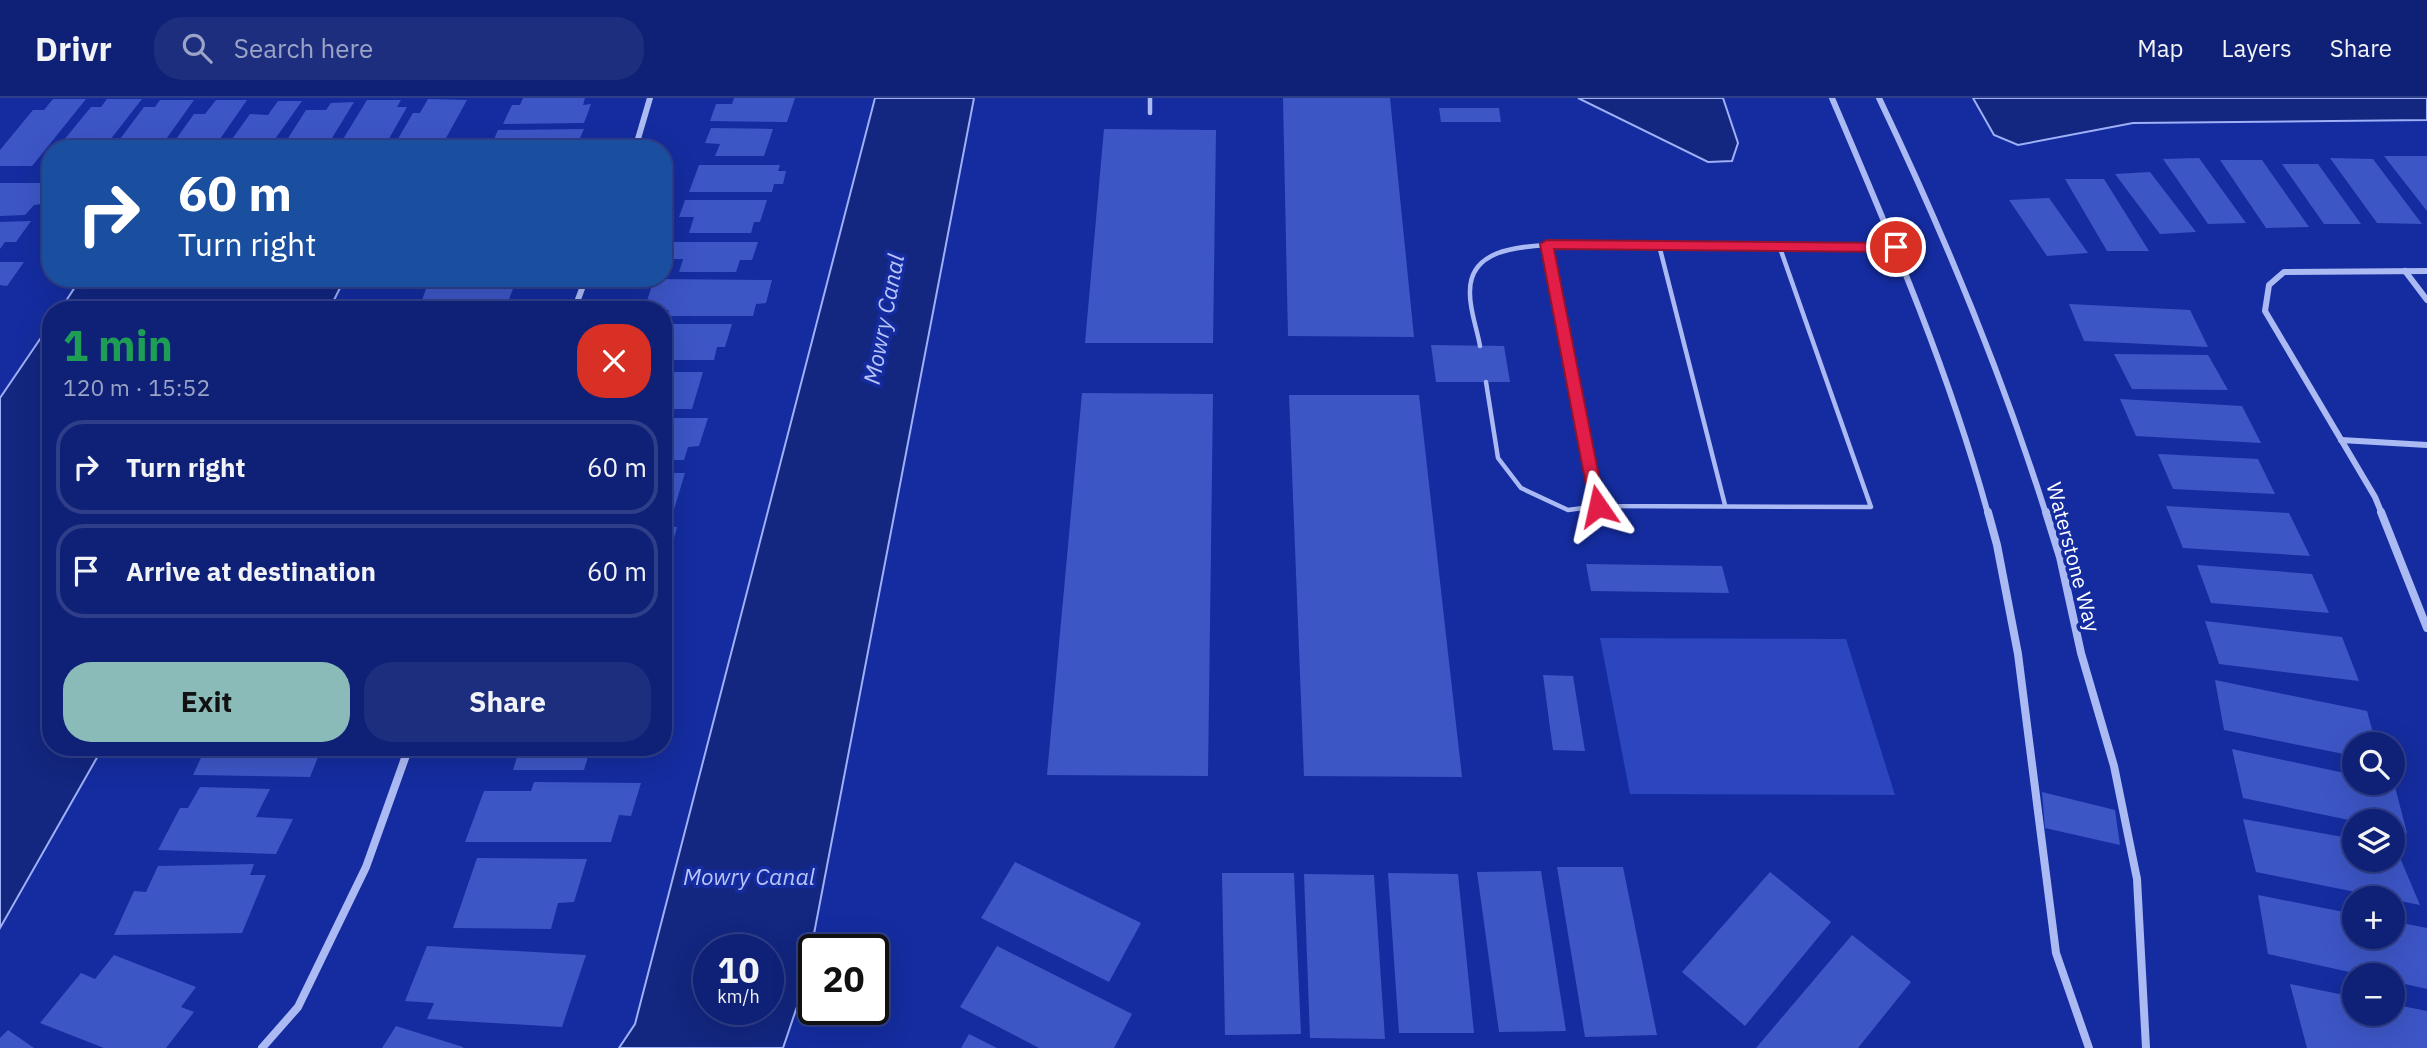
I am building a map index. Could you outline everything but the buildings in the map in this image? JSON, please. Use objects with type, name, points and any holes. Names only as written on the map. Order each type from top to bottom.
[{"type":"street","points":[[638,140],[650,98]]},
{"type":"street","points":[[1832,98],[1896,247],[1970,448],[1997,545],[2018,654],[2056,953],[2089,1048]]},
{"type":"street","name":"Waterstone Way","points":[[1879,98],[1922,186],[2022,437],[2060,557],[2081,653],[2114,766],[2137,878],[2146,1048]]},
{"type":"street","points":[[2404,271],[2427,300]]},
{"type":"street","points":[[2427,271],[2284,272],[2269,285],[2265,311],[2375,497],[2427,628]]},
{"type":"street","points":[[2341,440],[2427,445]]},
{"type":"street","points":[[262,1048],[298,1007],[304,995],[366,867],[406,756]]},
{"type":"lane","points":[[1150,98],[1150,113]]},
{"type":"lane","points":[[1480,346],[1470,286],[1483,260],[1504,248],[1547,244],[1896,247]]},
{"type":"lane","points":[[1547,244],[1598,506]]},
{"type":"lane","points":[[1658,245],[1725,505]]},
{"type":"lane","points":[[1486,382],[1497,458],[1521,488],[1568,510],[1598,506],[1871,507],[1780,248]]},
{"type":"shaded area","points":[[1600,638],[1846,639],[1895,795],[1630,794]]},
{"type":"water","name":"Mowry Canal","points":[[875,98],[974,98],[814,934],[798,934],[798,1004],[783,1048],[619,1048],[635,1024]]},
{"type":"water","points":[[1578,98],[1723,98],[1738,143],[1732,161],[1708,162]]},
{"type":"water","points":[[1973,98],[2427,98],[2427,120],[2133,123],[2018,145],[1994,135]]},
{"type":"water","points":[[75,287],[340,287],[334,301],[66,301]]},
{"type":"water","points":[[42,336],[42,756],[98,756],[0,928],[0,398]]},
{"type":"route","points":[[1598,506],[1547,244],[1896,247]]}]
